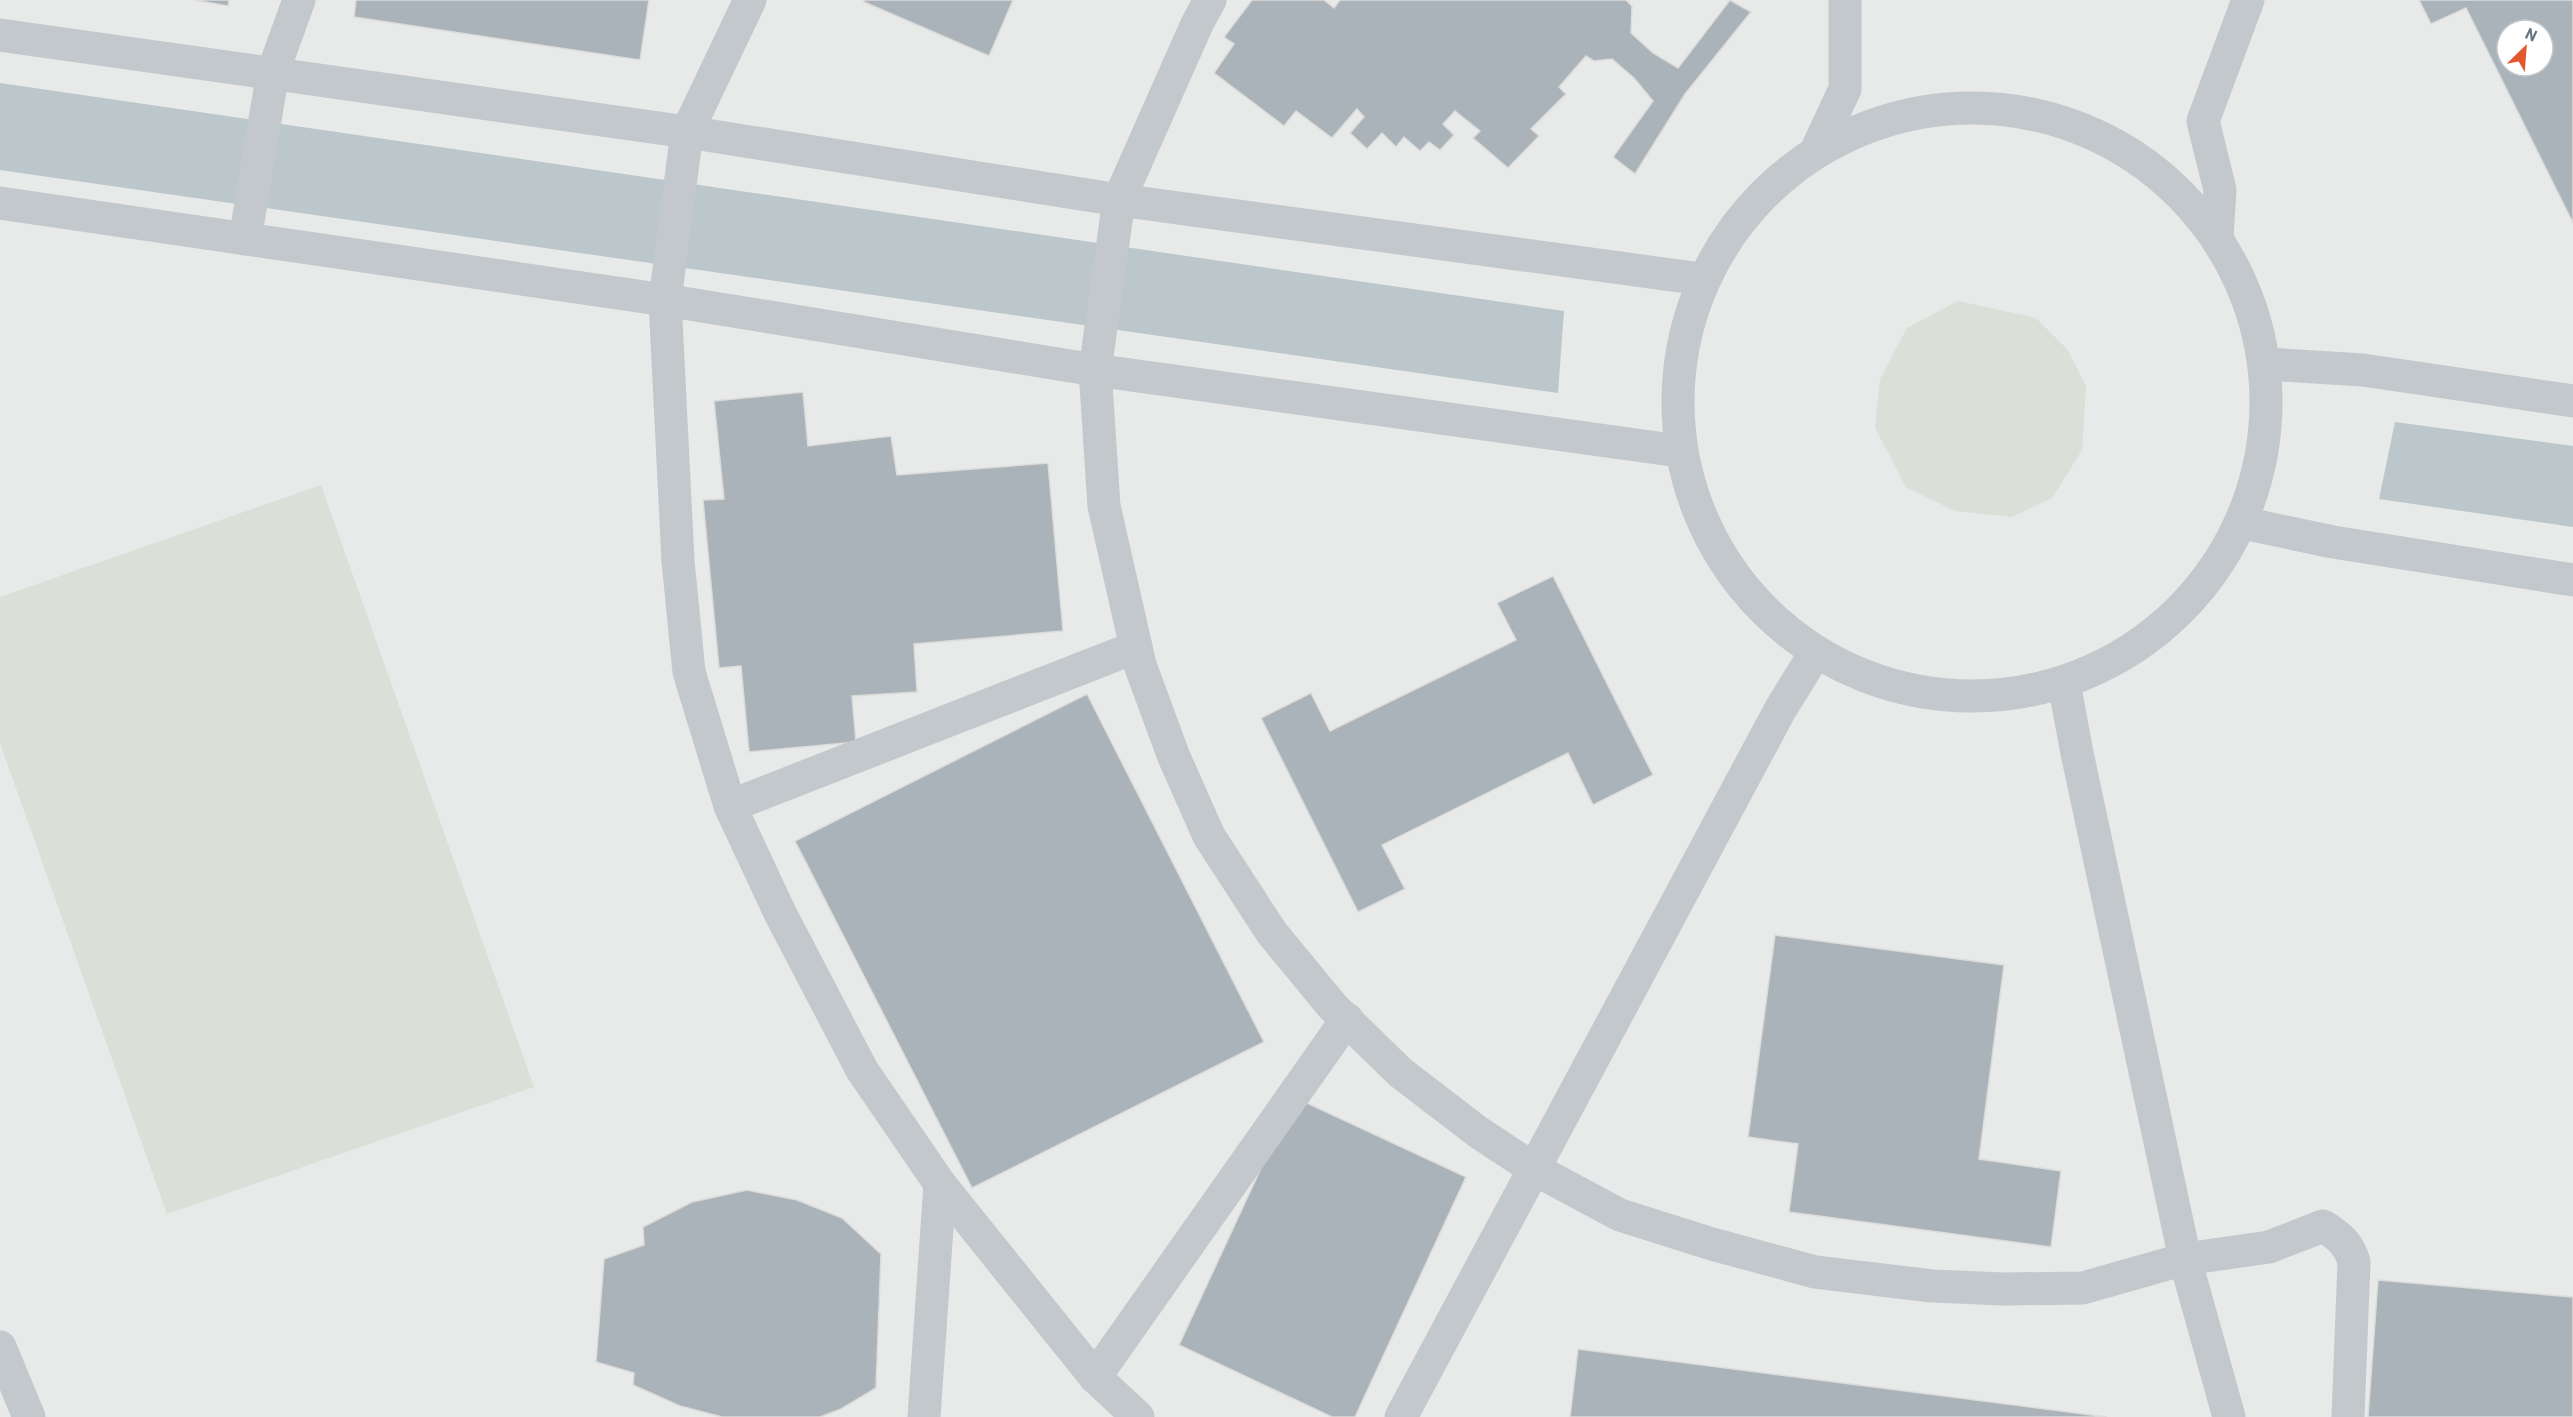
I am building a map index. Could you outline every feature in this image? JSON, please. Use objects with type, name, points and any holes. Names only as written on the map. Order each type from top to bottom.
[{"type":"lane","points":[[248,225],[270,87],[299,0]]},
{"type":"lane","points":[[750,0],[685,147],[666,291],[678,561],[689,672],[730,806],[780,913],[862,1070],[940,1184],[1095,1377],[1137,1417]]},
{"type":"lane","points":[[1210,0],[1197,24],[1118,214],[1097,358],[1104,506],[1140,665],[1174,757],[1209,836],[1272,933],[1334,1007],[1401,1073],[1478,1132],[1534,1169],[1620,1215],[1712,1244],[1815,1272],[1932,1286],[2004,1289],[2083,1288],[2185,1259],[2269,1247],[2323,1226],[2340,1236],[2351,1250],[2354,1262],[2348,1417]]},
{"type":"lane","points":[[1816,151],[1845,89],[1845,0]]},
{"type":"lane","points":[[2217,236],[2220,190],[2203,121],[2248,0]]},
{"type":"lane","points":[[0,35],[270,87],[685,147],[1118,214],[1701,279]]},
{"type":"lane","points":[[1936,108],[2021,111],[2101,137],[2171,184],[2217,236],[2249,297],[2266,364],[2266,445],[2243,523],[2200,593],[2138,648],[2064,683],[1980,697],[1894,687],[1815,653],[1751,599],[1711,540],[1705,530],[1679,451],[1677,363],[1701,279],[1740,217],[1791,166],[1816,151],[1936,108]]},
{"type":"lane","points":[[0,203],[248,225],[1679,451]]},
{"type":"lane","points":[[2266,364],[2363,370],[2573,401]]},
{"type":"lane","points":[[2243,523],[2333,542],[2573,580]]},
{"type":"lane","points":[[730,806],[1136,647]]},
{"type":"lane","points":[[1401,1417],[1780,710],[1815,653]]},
{"type":"lane","points":[[2064,683],[2185,1259],[2229,1417]]},
{"type":"lane","points":[[1095,1377],[1347,1019]]},
{"type":"lane","points":[[924,1417],[940,1184]]},
{"type":"lane","points":[[0,1347],[29,1417]]},
{"type":"shaded area","points":[[0,0],[2573,0],[2573,1417],[0,1417]]},
{"type":"shaded area","points":[[0,83],[1564,311],[1558,393],[0,170]]},
{"type":"shaded area","points":[[1958,301],[2036,318],[2067,349],[2086,386],[2082,450],[2052,498],[2012,517],[1955,511],[1906,487],[1875,428],[1880,379],[1907,328]]},
{"type":"shaded area","points":[[2395,422],[2573,446],[2573,527],[2379,499]]},
{"type":"shaded area","points":[[321,485],[534,1087],[167,1214],[0,743],[0,597]]},
{"type":"building","points":[[194,0],[229,0],[228,6]]},
{"type":"building","points":[[356,0],[649,0],[640,60],[354,17]]},
{"type":"building","points":[[864,0],[1013,0],[989,56],[864,2]]},
{"type":"building","points":[[1252,0],[1324,0],[1334,8],[1340,0],[1626,0],[1632,6],[1631,33],[1653,53],[1678,68],[1730,0],[1751,12],[1685,94],[1635,174],[1613,157],[1653,101],[1634,78],[1612,59],[1594,61],[1586,56],[1559,87],[1566,94],[1531,129],[1539,136],[1508,168],[1473,138],[1480,131],[1455,111],[1443,124],[1454,135],[1440,150],[1429,142],[1420,151],[1404,137],[1396,147],[1382,133],[1367,149],[1350,133],[1364,117],[1357,109],[1332,138],[1296,111],[1284,126],[1214,73],[1234,44],[1224,37]]},
{"type":"building","points":[[2419,0],[2573,0],[2573,223],[2501,78],[2555,78],[2555,18],[2495,18],[2495,66],[2466,8],[2431,24]]},
{"type":"building","points":[[803,392],[808,446],[891,436],[897,475],[1048,463],[1063,631],[914,644],[917,692],[852,696],[856,742],[749,752],[741,666],[719,668],[703,500],[724,499],[714,401]]},
{"type":"building","points":[[1553,576],[1653,775],[1593,805],[1568,753],[1382,845],[1405,889],[1358,912],[1261,718],[1311,693],[1330,731],[1516,640],[1497,603]]},
{"type":"building","points":[[1087,694],[1264,1042],[972,1188],[795,841]]},
{"type":"building","points":[[1775,935],[2004,965],[1979,1159],[2061,1171],[2051,1247],[1789,1212],[1798,1144],[1748,1137]]},
{"type":"building","points":[[1294,1097],[1466,1177],[1355,1417],[1332,1417],[1179,1345]]},
{"type":"building","points":[[747,1190],[797,1200],[842,1218],[881,1254],[876,1388],[841,1409],[820,1417],[722,1417],[680,1406],[633,1385],[634,1373],[596,1362],[604,1259],[644,1245],[643,1227],[692,1202]]},
{"type":"building","points":[[2378,1280],[2573,1297],[2573,1417],[2368,1417]]},
{"type":"building","points":[[1578,1349],[2107,1417],[1570,1417]]}]
